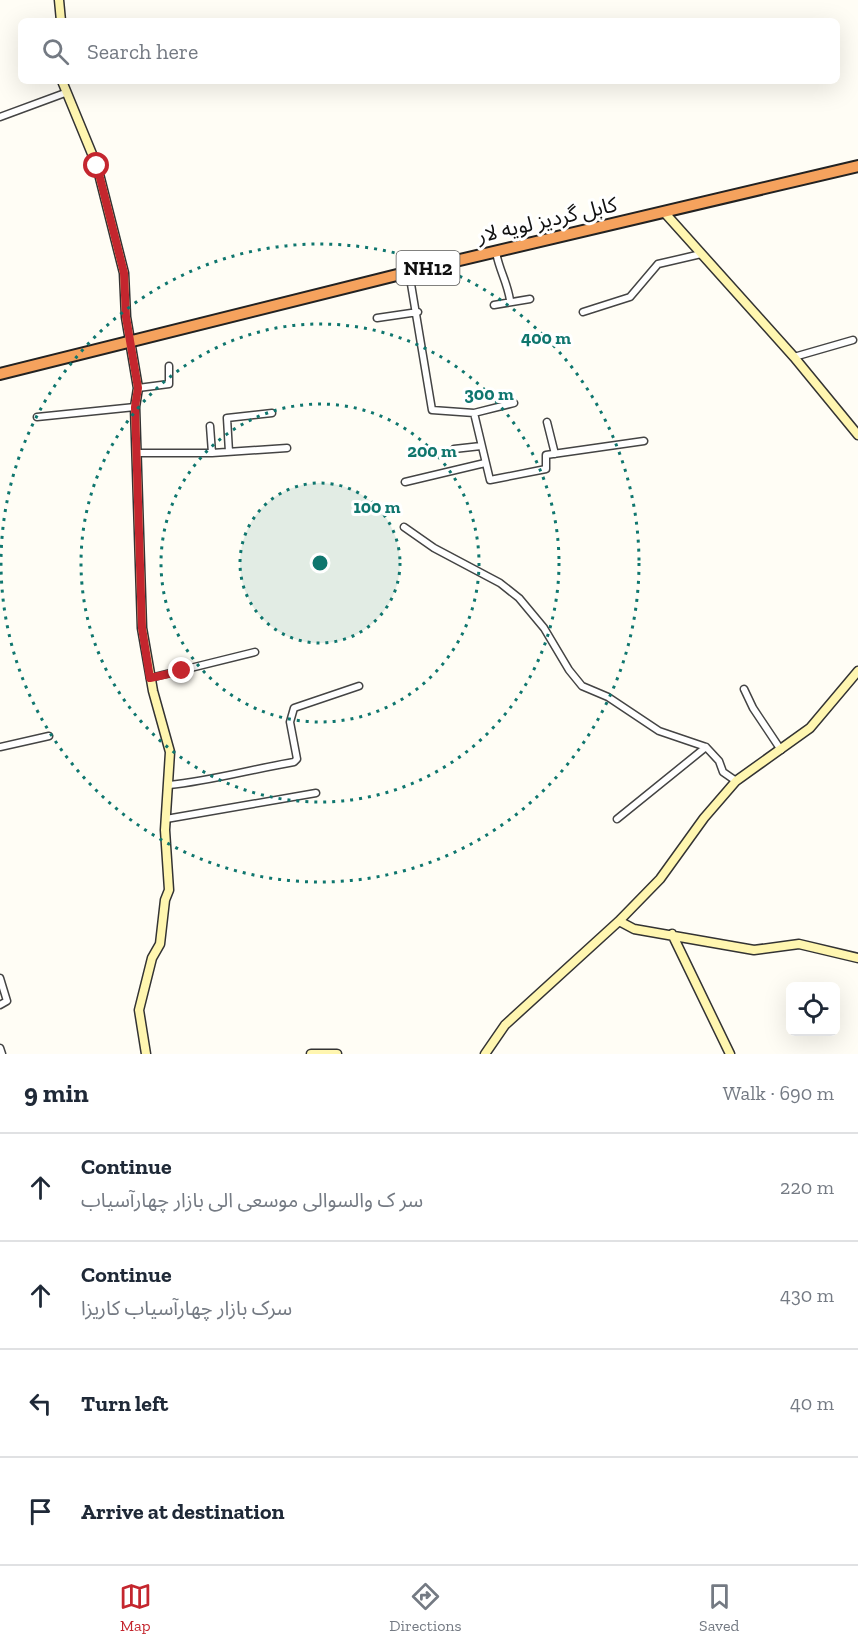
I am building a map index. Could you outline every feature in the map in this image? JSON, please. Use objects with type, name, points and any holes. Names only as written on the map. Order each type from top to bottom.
[{"type":"highway","name":"کابل گردیز لویه لار","points":[[0,374],[409,272],[858,166]]},
{"type":"street","points":[[59,0],[60,18]]},
{"type":"street","points":[[63,84],[97,166],[124,273],[126,317],[138,388],[135,407],[142,628],[150,678],[170,752],[166,819],[169,890],[165,900],[160,944],[153,958],[139,1010],[146,1054]]},
{"type":"street","points":[[0,117],[65,93]]},
{"type":"street","points":[[664,213],[794,357],[858,435]]},
{"type":"street","points":[[496,252],[499,269],[506,276],[510,300]]},
{"type":"street","points":[[583,312],[630,297],[658,264],[701,254]]},
{"type":"street","points":[[409,272],[418,312],[432,410],[474,413],[514,403]]},
{"type":"street","points":[[494,305],[510,300],[530,299]]},
{"type":"street","points":[[377,318],[418,312]]},
{"type":"street","points":[[794,357],[853,340]]},
{"type":"street","points":[[138,388],[170,384],[169,366]]},
{"type":"street","points":[[37,417],[135,407]]},
{"type":"street","points":[[229,452],[228,418],[272,413]]},
{"type":"street","points":[[474,413],[490,480],[546,469],[546,456],[644,441]]},
{"type":"street","points":[[547,422],[555,454]]},
{"type":"street","points":[[210,426],[212,453]]},
{"type":"street","points":[[454,449],[481,446]]},
{"type":"street","points":[[137,453],[212,453],[287,448]]},
{"type":"street","points":[[405,482],[485,463]]},
{"type":"street","points":[[404,527],[441,552],[500,583],[519,598],[544,628],[569,670],[582,686],[608,697],[659,731],[706,747],[719,761],[726,776],[736,781]]},
{"type":"street","points":[[150,678],[255,652]]},
{"type":"street","points":[[485,1054],[505,1025],[619,921],[660,879],[704,818],[736,781],[810,728],[858,671]]},
{"type":"street","points":[[169,784],[203,782],[241,771],[294,762],[297,759],[290,722],[294,708],[359,686]]},
{"type":"street","points":[[744,689],[753,708],[781,750]]},
{"type":"street","points":[[0,747],[49,736]]},
{"type":"street","points":[[617,819],[706,747]]},
{"type":"street","points":[[166,819],[316,793]]},
{"type":"street","points":[[619,921],[634,929],[754,950],[799,944],[858,958]]},
{"type":"street","points":[[672,934],[730,1054]]},
{"type":"street","points":[[0,978],[7,1001],[0,1005]]},
{"type":"street","points":[[0,1048],[2,1054]]},
{"type":"street","points":[[310,1054],[337,1054]]},
{"type":"route","points":[[97,166],[117,254],[124,273],[126,317],[138,388],[135,407],[142,628],[150,678],[182,671]]}]
